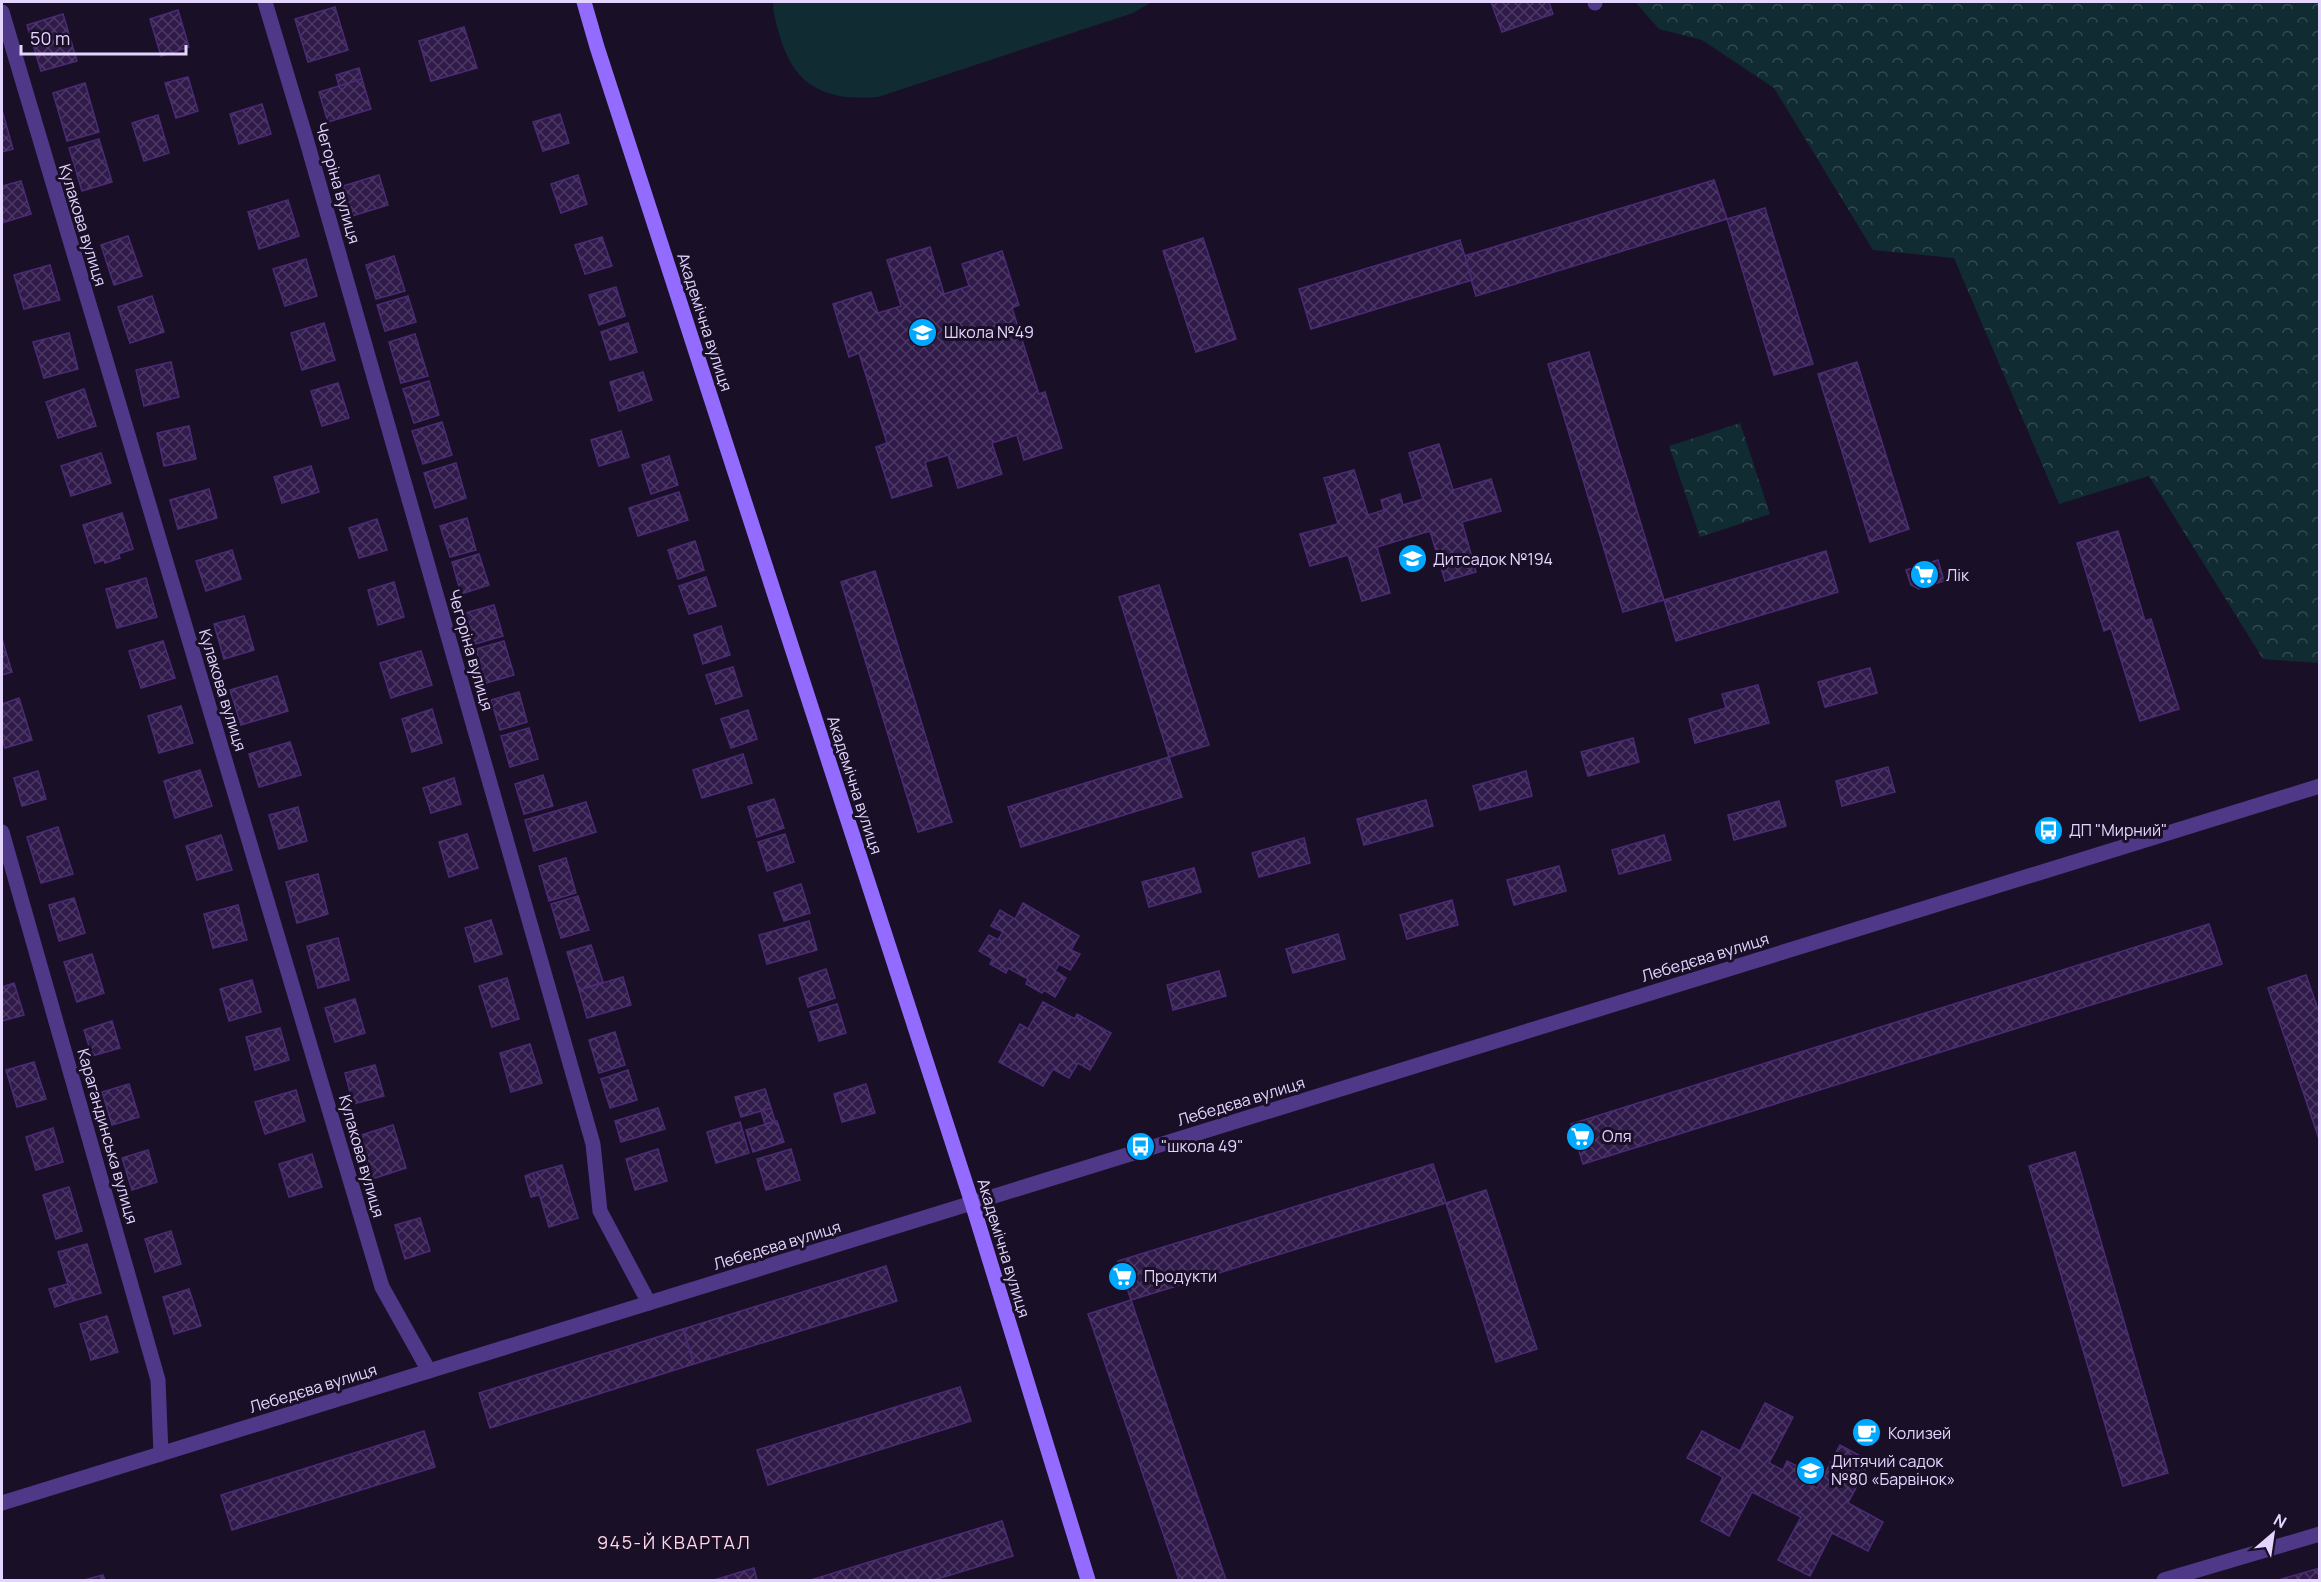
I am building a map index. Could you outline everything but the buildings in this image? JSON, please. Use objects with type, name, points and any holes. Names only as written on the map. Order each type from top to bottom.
[{"type":"main road","name":"Академічна вулиця","points":[[584,2],[972,1203],[1088,1581]]},
{"type":"street","name":"Чегоріна вулиця","points":[[265,2],[314,165],[593,1143],[600,1210],[649,1303]]},
{"type":"street","name":"Кулакова вулиця","points":[[2,12],[382,1287],[429,1371]]},
{"type":"street","name":"Лебедєва вулиця","points":[[2,1503],[2319,786]]},
{"type":"street","name":"Карагандинська вулиця","points":[[2,832],[158,1380],[161,1454]]},
{"type":"street","points":[[2164,1581],[2319,1534]]},
{"type":"green space","points":[[773,2],[1152,2],[1133,13],[878,97],[861,98],[845,97],[818,89],[797,72],[782,43]]},
{"type":"green space","points":[[1635,2],[2319,2],[2319,663],[2263,659],[2149,476],[2059,504],[1954,258],[1873,250],[1774,88],[1702,40],[1659,29]]},
{"type":"green space","points":[[1740,423],[1770,514],[1700,537],[1669,446]]},
{"type":"place","name":"Школа №49","points":[[923,332]]},
{"type":"place","name":"Дитсадок №194","points":[[1412,559]]},
{"type":"place","name":"Лік","points":[[1925,575]]},
{"type":"place","name":"ДП \"Мирний\"","points":[[2048,830]]},
{"type":"place","name":"Оля","points":[[1581,1136]]},
{"type":"place","name":"\"школа 49\"","points":[[1140,1146]]},
{"type":"place","name":"Продукти","points":[[1123,1276]]},
{"type":"place","name":"Колизей","points":[[1867,1433]]},
{"type":"place","name":"Дитячий садок №80 «Барвінок»","points":[[1810,1470]]},
{"type":"district","name":"945-Й КВАРТАЛ","points":[[674,1542]]}]
